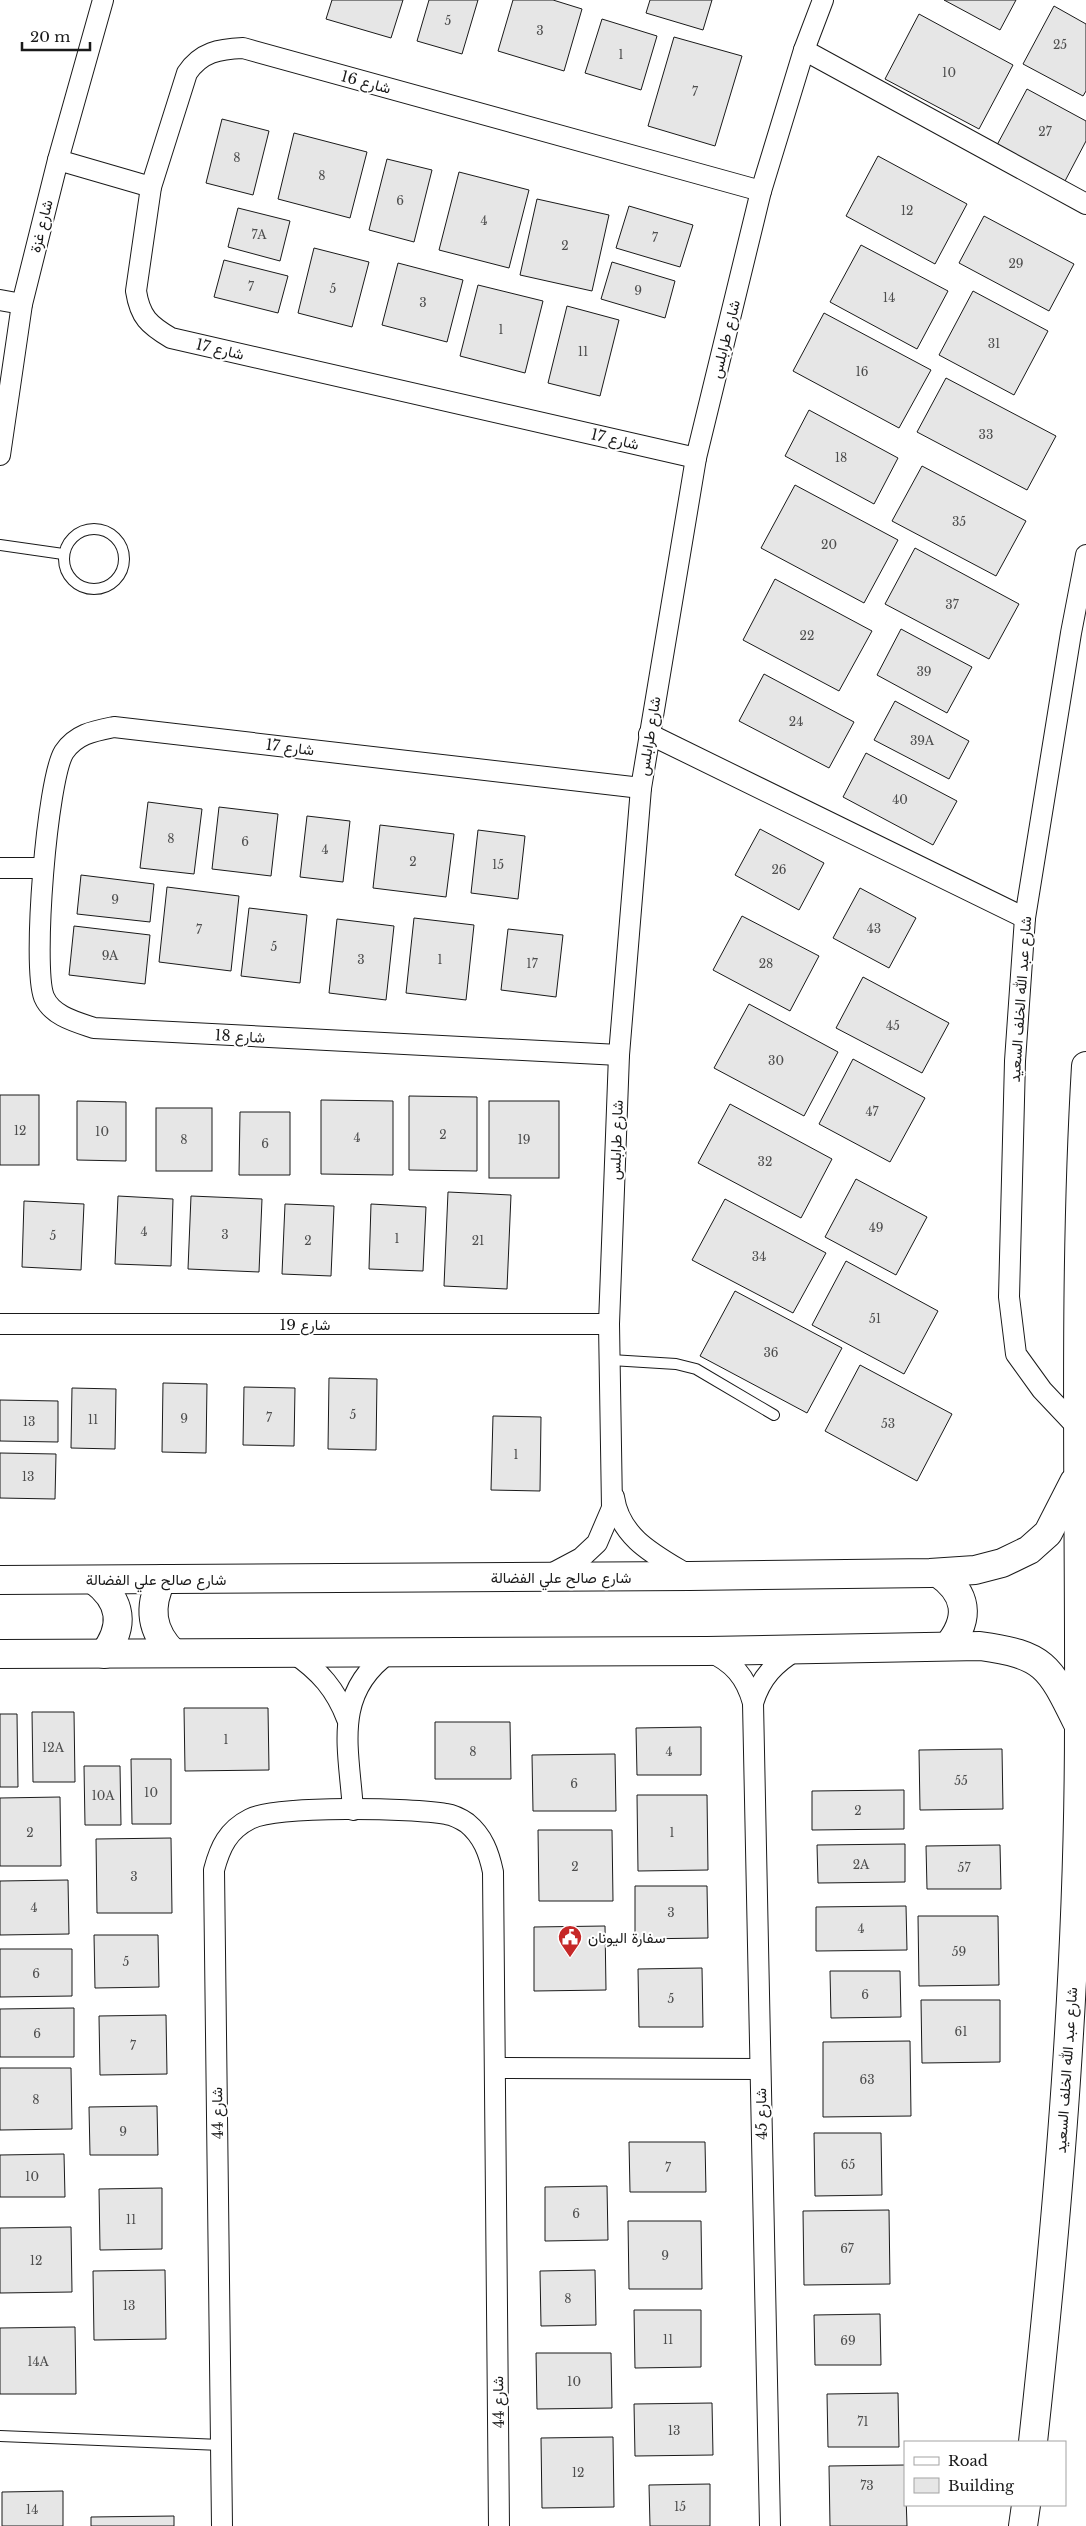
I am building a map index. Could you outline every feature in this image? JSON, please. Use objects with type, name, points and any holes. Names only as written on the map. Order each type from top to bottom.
[{"type":"street","name":"شارع غزة","points":[[0,455],[22,304],[58,160],[103,0]]},
{"type":"street","name":"شارع طرابلس","points":[[690,1576],[644,1548],[626,1530],[616,1510],[614,1493],[610,1324],[619,1055],[641,788],[696,458],[761,191],[804,50],[823,0]]},
{"type":"street","name":"شارع 16","points":[[151,187],[187,73],[194,62],[207,53],[243,48],[761,191]]},
{"type":"street","points":[[804,50],[1086,204]]},
{"type":"street","points":[[58,160],[151,187]]},
{"type":"street","name":"شارع 17","points":[[151,187],[136,292],[139,308],[147,321],[171,338],[696,458]]},
{"type":"street","points":[[0,300],[22,304]]},
{"type":"street","name":"شارع عبد الله الخلف السعيد","points":[[1076,1426],[1042,1390],[1016,1354],[1009,1297],[1015,1061],[1025,918],[1071,632],[1086,555]]},
{"type":"street","name":"شارع 17","points":[[42,868],[57,768],[64,752],[74,740],[89,732],[114,727],[641,788]]},
{"type":"street","points":[[649,734],[1025,918]]},
{"type":"street","points":[[0,868],[42,868]]},
{"type":"street","name":"شارع 18","points":[[42,868],[40,978],[44,997],[54,1011],[70,1020],[94,1028],[619,1055]]},
{"type":"street","name":"شارع عبد الله الخلف السعيد","points":[[1032,2441],[1053,2263],[1068,2045],[1080,1954],[1076,1426],[1082,1138],[1086,1066]]},
{"type":"street","name":"شارع 19","points":[[0,1324],[610,1324]]},
{"type":"street","name":"شارع صالح علي الفضالة","points":[[0,1580],[690,1576],[938,1573],[975,1570],[1002,1563],[1029,1550],[1048,1533],[1077,1476]]},
{"type":"street","name":"شارع طرابلس","points":[[546,1577],[581,1558],[597,1543],[612,1508],[614,1493]]},
{"type":"street","points":[[938,1573],[950,1581],[959,1593],[963,1606],[962,1621],[957,1635],[948,1646]]},
{"type":"street","points":[[94,1580],[105,1588],[114,1600],[118,1614],[118,1629],[113,1642],[104,1654]]},
{"type":"street","points":[[162,1580],[156,1592],[153,1619],[160,1638],[173,1653]]},
{"type":"street","points":[[0,1654],[707,1651],[980,1646],[1013,1650],[1033,1658],[1051,1674],[1079,1726]]},
{"type":"street","name":"شارع 45","points":[[752,1703],[758,1686],[770,1669],[798,1649]]},
{"type":"street","name":"شارع 45","points":[[707,1651],[722,1657],[736,1668],[748,1685],[752,1703],[770,2526]]},
{"type":"street","points":[[353,1810],[347,1719],[357,1686],[367,1671],[388,1653]]},
{"type":"street","points":[[294,1654],[318,1670],[330,1685],[347,1719]]},
{"type":"street","name":"شارع 44","points":[[222,2526],[214,1870],[218,1852],[226,1838],[236,1828],[251,1819],[268,1813],[353,1810],[432,1812],[449,1815],[466,1823],[484,1845],[493,1872],[499,2526]]},
{"type":"street","points":[[1068,2045],[1075,2032],[1086,2024]]},
{"type":"street","points":[[494,2068],[760,2069]]},
{"type":"street","points":[[1023,2526],[1026,2506]]},
{"type":"lane","points":[[99,530],[108,532],[121,546],[124,564],[121,573],[110,584],[96,590],[88,589],[80,586],[69,576],[65,570],[63,554],[72,538],[80,532],[99,530]]},
{"type":"lane","points":[[0,545],[63,554]]},
{"type":"lane","points":[[611,1360],[676,1364],[696,1369],[774,1415]]},
{"type":"lane","points":[[0,2436],[221,2445]]},
{"type":"building","points":[[332,0],[403,0],[391,38],[326,19]]},
{"type":"building","points":[[429,0],[478,0],[462,54],[417,41]]},
{"type":"building","points":[[513,0],[553,0],[582,9],[564,71],[498,51]]},
{"type":"building","points":[[650,0],[712,0],[703,30],[646,13]]},
{"type":"building","points":[[944,0],[1016,0],[1000,30]]},
{"type":"building","points":[[1054,6],[1086,24],[1086,91],[1083,96],[1023,64]]},
{"type":"building","points":[[919,14],[1013,65],[979,129],[885,79]]},
{"type":"building","points":[[602,19],[657,36],[641,90],[585,73]]},
{"type":"building","points":[[674,37],[742,56],[715,146],[648,126]]},
{"type":"building","points":[[1027,89],[1086,121],[1086,141],[1065,181],[997,145]]},
{"type":"building","points":[[222,119],[269,131],[253,195],[206,183]]},
{"type":"building","points":[[294,133],[367,152],[350,218],[278,199]]},
{"type":"building","points":[[878,156],[967,204],[935,264],[846,216]]},
{"type":"building","points":[[387,159],[432,170],[414,242],[369,230]]},
{"type":"building","points":[[459,172],[529,190],[509,268],[439,250]]},
{"type":"building","points":[[537,199],[609,215],[592,291],[520,275]]},
{"type":"building","points":[[629,206],[693,225],[680,267],[616,248]]},
{"type":"building","points":[[238,208],[290,221],[280,261],[228,247]]},
{"type":"building","points":[[984,216],[1074,264],[1049,311],[959,263]]},
{"type":"building","points":[[861,245],[948,291],[917,349],[830,302]]},
{"type":"building","points":[[314,248],[369,262],[352,327],[298,313]]},
{"type":"building","points":[[224,260],[288,276],[278,313],[214,297]]},
{"type":"building","points":[[612,262],[675,281],[665,318],[601,299]]},
{"type":"building","points":[[398,263],[463,280],[447,342],[382,325]]},
{"type":"building","points":[[478,285],[543,301],[525,373],[460,356]]},
{"type":"building","points":[[973,291],[1048,331],[1014,395],[939,355]]},
{"type":"building","points":[[567,306],[619,320],[600,396],[548,383]]},
{"type":"building","points":[[824,313],[931,370],[899,428],[793,371]]},
{"type":"building","points":[[946,378],[1056,436],[1027,490],[917,432]]},
{"type":"building","points":[[809,410],[898,458],[874,504],[785,456]]},
{"type":"building","points":[[922,466],[1026,521],[996,576],[892,521]]},
{"type":"building","points":[[795,485],[898,540],[864,603],[761,548]]},
{"type":"building","points":[[915,548],[1019,604],[989,659],[885,604]]},
{"type":"building","points":[[775,579],[872,631],[839,691],[743,640]]},
{"type":"building","points":[[901,629],[972,667],[947,713],[877,675]]},
{"type":"building","points":[[764,674],[854,722],[829,768],[739,721]]},
{"type":"building","points":[[895,701],[969,741],[949,779],[874,740]]},
{"type":"building","points":[[866,753],[957,801],[933,845],[843,797]]},
{"type":"building","points":[[148,802],[202,809],[194,874],[140,868]]},
{"type":"building","points":[[219,807],[278,814],[271,876],[212,869]]},
{"type":"building","points":[[307,816],[350,821],[343,882],[300,877]]},
{"type":"building","points":[[380,825],[454,834],[446,897],[373,888]]},
{"type":"building","points":[[760,829],[824,863],[799,910],[735,875]]},
{"type":"building","points":[[478,830],[525,836],[518,899],[471,893]]},
{"type":"building","points":[[81,875],[154,884],[150,922],[77,914]]},
{"type":"building","points":[[167,887],[239,896],[231,971],[159,962]]},
{"type":"building","points":[[860,888],[916,918],[889,968],[833,938]]},
{"type":"building","points":[[249,908],[307,915],[300,983],[241,976]]},
{"type":"building","points":[[742,916],[819,956],[790,1011],[713,970]]},
{"type":"building","points":[[414,918],[474,925],[466,1000],[406,993]]},
{"type":"building","points":[[337,919],[394,926],[386,1000],[329,993]]},
{"type":"building","points":[[74,926],[150,935],[145,984],[69,975]]},
{"type":"building","points":[[508,929],[563,935],[556,997],[501,990]]},
{"type":"building","points":[[863,977],[949,1023],[922,1073],[836,1028]]},
{"type":"building","points":[[749,1004],[838,1052],[804,1116],[714,1068]]},
{"type":"building","points":[[853,1059],[925,1098],[890,1162],[819,1124]]},
{"type":"building","points":[[0,1095],[39,1095],[39,1165],[0,1165]]},
{"type":"building","points":[[409,1096],[477,1097],[477,1171],[409,1170]]},
{"type":"building","points":[[321,1100],[393,1101],[393,1175],[321,1174]]},
{"type":"building","points":[[77,1101],[126,1102],[126,1161],[77,1160]]},
{"type":"building","points":[[489,1101],[559,1101],[559,1178],[489,1178]]},
{"type":"building","points":[[730,1104],[832,1159],[801,1218],[698,1163]]},
{"type":"building","points":[[156,1108],[212,1108],[212,1171],[156,1171]]},
{"type":"building","points":[[240,1112],[290,1112],[290,1175],[239,1175]]},
{"type":"building","points":[[856,1179],[927,1217],[896,1275],[825,1237]]},
{"type":"building","points":[[448,1192],[511,1195],[507,1289],[444,1286]]},
{"type":"building","points":[[118,1196],[173,1199],[171,1266],[115,1264]]},
{"type":"building","points":[[191,1196],[262,1199],[259,1272],[188,1269]]},
{"type":"building","points":[[725,1199],[826,1253],[793,1313],[692,1260]]},
{"type":"building","points":[[24,1201],[84,1204],[81,1270],[22,1267]]},
{"type":"building","points":[[285,1204],[334,1206],[331,1276],[282,1274]]},
{"type":"building","points":[[371,1204],[426,1207],[423,1271],[369,1269]]},
{"type":"building","points":[[846,1261],[938,1311],[904,1374],[812,1325]]},
{"type":"building","points":[[735,1291],[842,1348],[807,1413],[700,1356]]},
{"type":"building","points":[[860,1365],[952,1414],[917,1481],[825,1431]]},
{"type":"building","points":[[329,1378],[377,1379],[376,1450],[328,1449]]},
{"type":"building","points":[[163,1383],[207,1384],[206,1453],[162,1452]]},
{"type":"building","points":[[244,1387],[295,1388],[294,1446],[243,1445]]},
{"type":"building","points":[[72,1388],[116,1389],[115,1449],[71,1448]]},
{"type":"building","points":[[0,1400],[58,1401],[58,1442],[0,1441]]},
{"type":"building","points":[[493,1416],[541,1417],[540,1491],[491,1490]]},
{"type":"building","points":[[0,1453],[56,1454],[55,1499],[0,1498]]},
{"type":"building","points":[[184,1708],[268,1708],[269,1770],[185,1771]]},
{"type":"building","points":[[32,1712],[74,1712],[75,1782],[33,1782]]},
{"type":"building","points":[[0,1714],[17,1714],[18,1787],[0,1787]]},
{"type":"building","points":[[435,1722],[510,1722],[511,1779],[435,1779]]},
{"type":"building","points":[[701,1727],[701,1775],[637,1775],[636,1728]]},
{"type":"building","points":[[1002,1749],[1003,1809],[920,1810],[919,1750]]},
{"type":"building","points":[[615,1754],[616,1811],[533,1811],[532,1755]]},
{"type":"building","points":[[131,1759],[171,1759],[171,1824],[132,1824]]},
{"type":"building","points":[[84,1766],[120,1766],[121,1825],[85,1825]]},
{"type":"building","points":[[904,1790],[904,1829],[812,1830],[812,1791]]},
{"type":"building","points":[[637,1795],[707,1795],[708,1870],[638,1871]]},
{"type":"building","points":[[60,1797],[61,1866],[0,1866],[0,1798]]},
{"type":"building","points":[[538,1830],[612,1830],[613,1901],[539,1901]]},
{"type":"building","points":[[171,1838],[172,1913],[97,1913],[96,1839]]},
{"type":"building","points":[[905,1844],[905,1882],[818,1883],[817,1845]]},
{"type":"building","points":[[1000,1845],[1001,1889],[927,1889],[926,1846]]},
{"type":"building","points":[[68,1880],[69,1934],[0,1935],[0,1881]]},
{"type":"building","points":[[635,1886],[707,1886],[708,1938],[635,1939]]},
{"type":"building","points":[[906,1906],[907,1950],[816,1951],[816,1907]]},
{"type":"building","points":[[918,1916],[998,1916],[999,1985],[919,1986]]},
{"type":"building","name":"سفارة اليونان","points":[[605,1926],[606,1990],[534,1991],[534,1927]]},
{"type":"building","points":[[94,1935],[158,1935],[159,1987],[95,1988]]},
{"type":"building","points":[[0,1949],[72,1949],[72,1996],[0,1997]]},
{"type":"building","points":[[702,1968],[703,2027],[639,2027],[638,1969]]},
{"type":"building","points":[[830,1971],[900,1971],[901,2017],[831,2018]]},
{"type":"building","points":[[921,2000],[1000,2000],[1000,2062],[922,2063]]},
{"type":"building","points":[[74,2008],[74,2057],[0,2057],[0,2009]]},
{"type":"building","points":[[166,2015],[167,2074],[100,2075],[99,2016]]},
{"type":"building","points":[[910,2041],[911,2116],[823,2117],[823,2042]]},
{"type":"building","points":[[0,2068],[71,2068],[72,2129],[0,2130]]},
{"type":"building","points":[[157,2106],[158,2155],[90,2155],[89,2107]]},
{"type":"building","points":[[814,2133],[881,2133],[882,2195],[815,2196]]},
{"type":"building","points":[[629,2142],[705,2142],[706,2192],[630,2192]]},
{"type":"building","points":[[64,2154],[65,2197],[0,2197],[0,2155]]},
{"type":"building","points":[[607,2186],[608,2240],[545,2241],[545,2187]]},
{"type":"building","points":[[162,2188],[162,2249],[100,2250],[99,2189]]},
{"type":"building","points":[[889,2210],[890,2284],[804,2285],[803,2211]]},
{"type":"building","points":[[628,2221],[701,2221],[702,2289],[629,2289]]},
{"type":"building","points":[[71,2227],[72,2292],[0,2293],[0,2228]]},
{"type":"building","points":[[165,2270],[166,2339],[94,2340],[93,2271]]},
{"type":"building","points":[[595,2270],[596,2325],[541,2326],[540,2271]]},
{"type":"building","points":[[634,2310],[701,2310],[701,2367],[635,2368]]},
{"type":"building","points":[[880,2314],[881,2365],[815,2365],[814,2315]]},
{"type":"building","points":[[75,2327],[76,2394],[0,2394],[0,2328]]},
{"type":"building","points":[[536,2353],[611,2353],[612,2408],[537,2409]]},
{"type":"building","points":[[898,2393],[899,2447],[828,2447],[827,2394]]},
{"type":"building","points":[[712,2403],[713,2455],[635,2456],[634,2404]]},
{"type":"building","points":[[613,2437],[614,2507],[542,2508],[541,2438]]},
{"type":"building","points":[[904,2465],[904,2506],[906,2506],[907,2526],[830,2526],[829,2466]]},
{"type":"building","points":[[710,2484],[710,2526],[650,2526],[649,2485]]},
{"type":"building","points":[[63,2491],[63,2526],[2,2526],[2,2492]]},
{"type":"building","points":[[174,2516],[174,2526],[91,2526],[91,2517]]},
{"type":"place","name":"سفارة اليونان","points":[[570,1958]]}]
